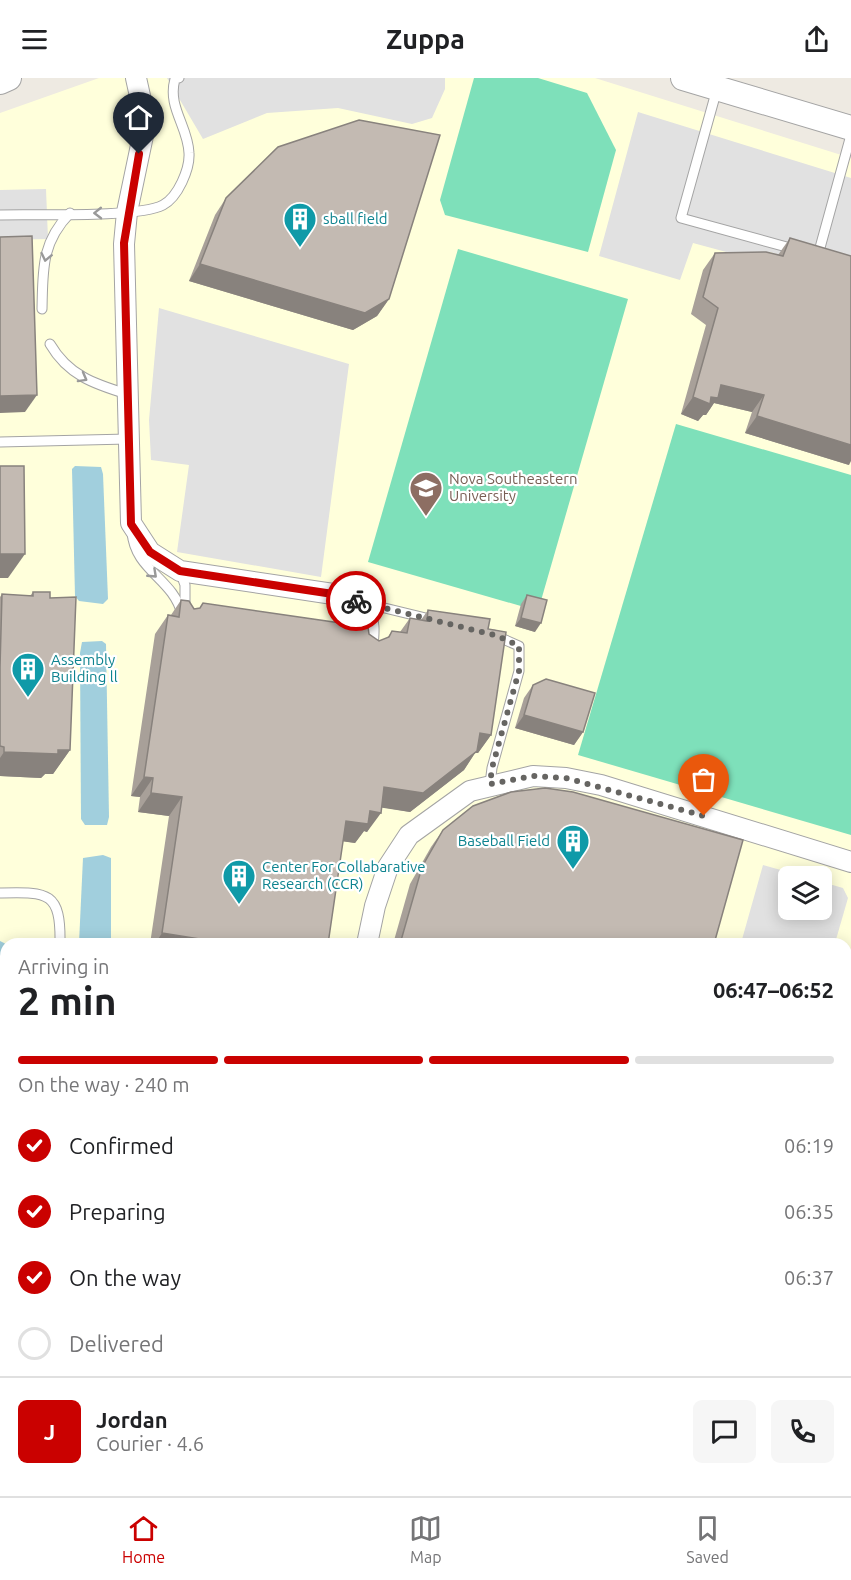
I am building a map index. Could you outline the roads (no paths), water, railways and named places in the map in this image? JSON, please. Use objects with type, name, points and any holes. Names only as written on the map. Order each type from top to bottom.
[{"type":"street","points":[[0,82],[9,78]]},
{"type":"street","points":[[136,78],[144,114],[144,131],[127,212],[124,243],[131,524],[150,552],[180,571],[333,594],[354,600],[365,612],[370,626],[367,648]]},
{"type":"street","points":[[683,78],[851,128]]},
{"type":"street","points":[[369,938],[375,906],[388,867],[409,834],[470,791],[490,784],[533,776],[566,778],[612,789],[851,862]]},
{"type":"lane","points":[[0,215],[148,211],[165,204],[188,165],[189,145],[171,93],[176,79],[179,78]]},
{"type":"lane","points":[[717,88],[681,218],[829,258]]},
{"type":"lane","points":[[818,255],[851,135]]},
{"type":"lane","points":[[42,309],[44,258],[53,232],[70,213]]},
{"type":"lane","points":[[50,344],[65,365],[80,378],[127,394]]},
{"type":"lane","points":[[0,442],[128,439]]},
{"type":"lane","points":[[131,524],[133,548],[144,565],[179,602],[183,621],[186,593],[180,571]]},
{"type":"lane","points":[[354,600],[443,622]]},
{"type":"lane","points":[[487,633],[519,646],[519,671],[492,768],[490,784]]},
{"type":"lane","points":[[0,893],[29,892],[49,898],[59,910],[60,938]]},
{"type":"water","points":[[75,466],[101,467],[103,474],[108,599],[103,604],[79,601],[75,596],[72,469]]},
{"type":"water","points":[[102,641],[106,644],[109,817],[107,825],[85,825],[81,819],[80,653],[82,642]]},
{"type":"water","points":[[103,855],[111,858],[111,938],[79,938],[83,858]]},
{"type":"place","name":"sball field","points":[[300,248]]},
{"type":"place","name":"Nova Southeastern University","points":[[426,517]]},
{"type":"place","name":"Assembly Building ll","points":[[28,698]]},
{"type":"place","name":"Baseball Field","points":[[573,870]]},
{"type":"place","name":"Center For Collabarative Research (CCR)","points":[[239,905]]}]
